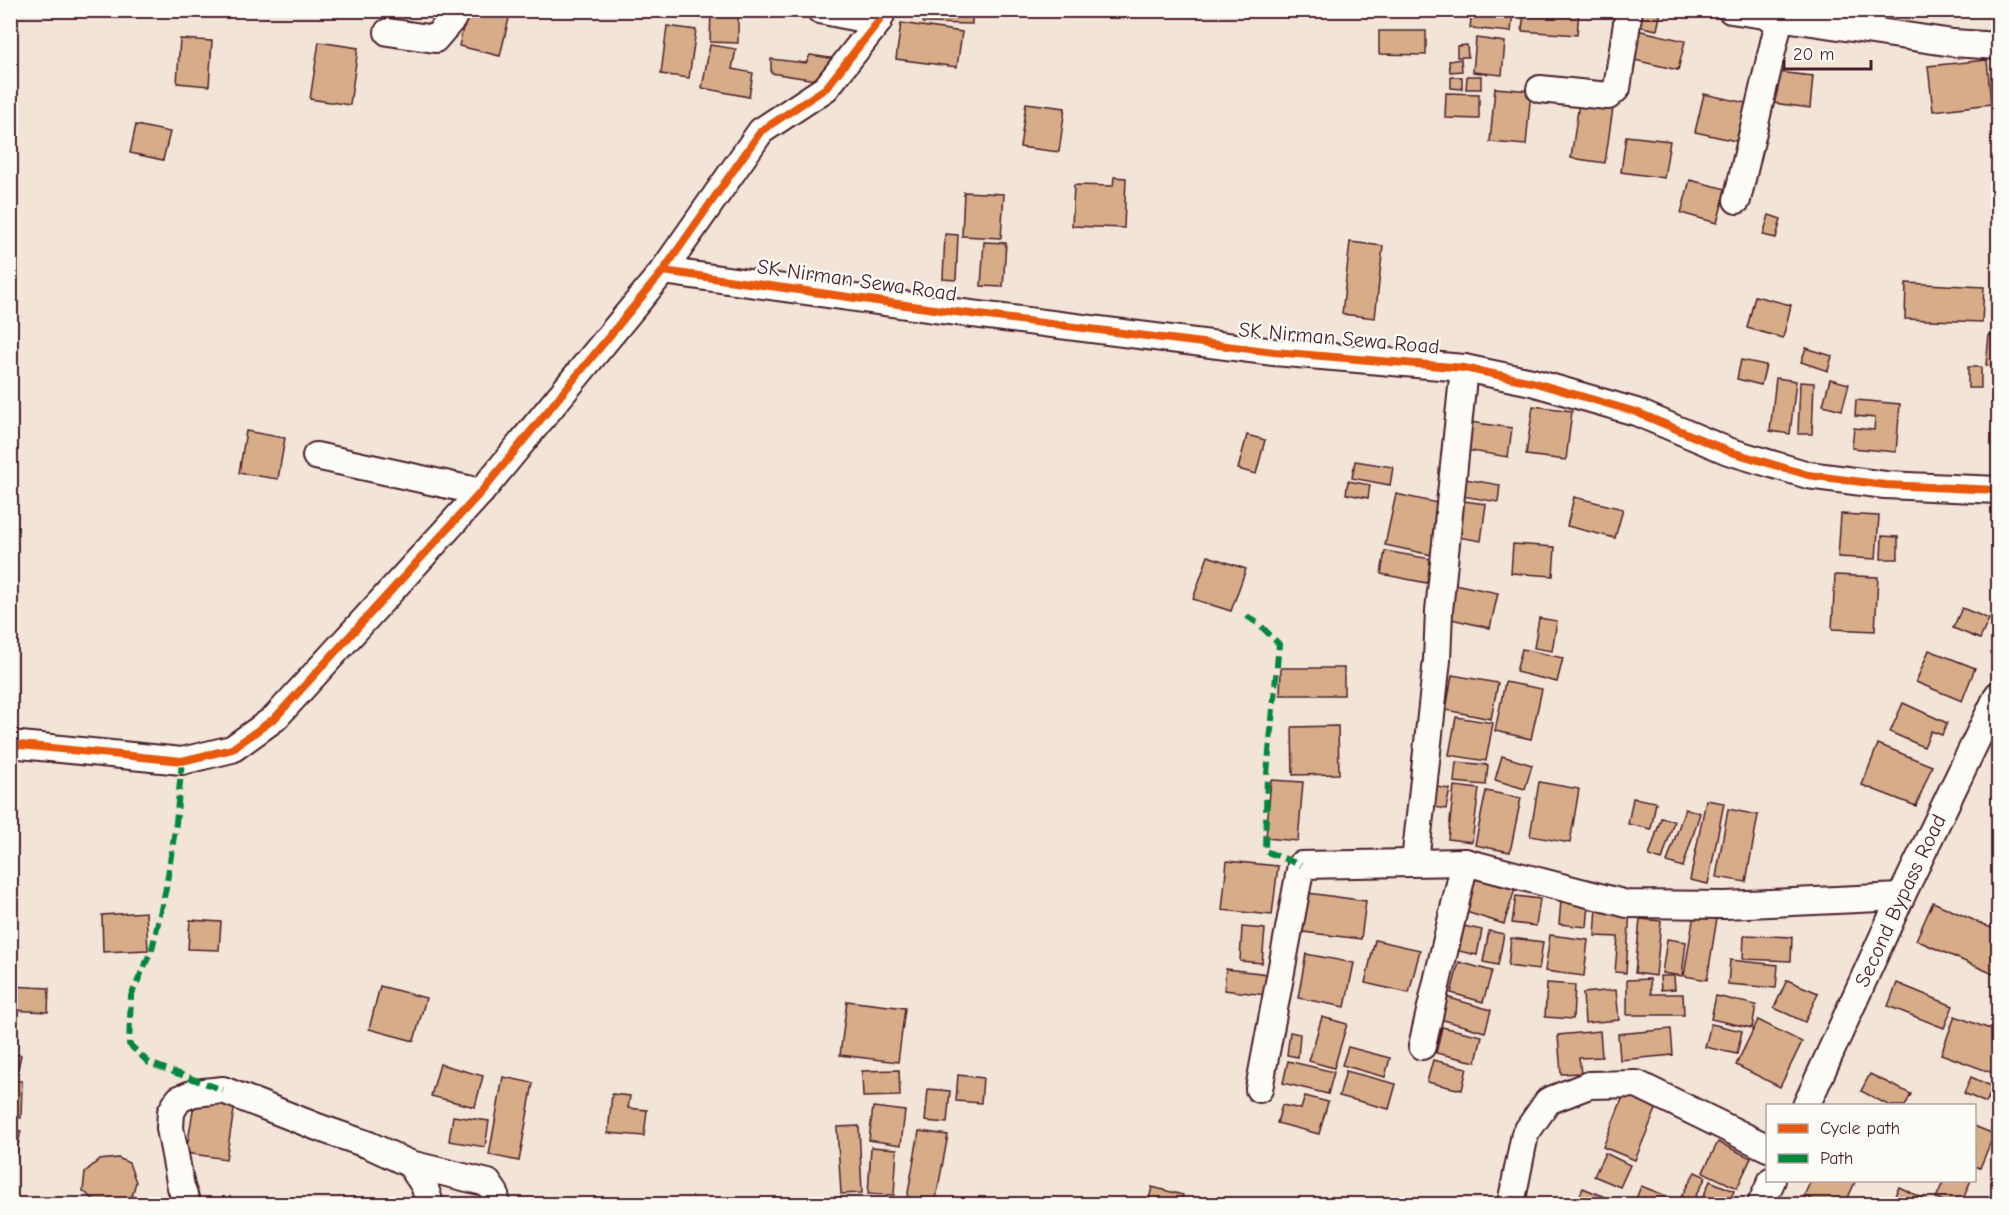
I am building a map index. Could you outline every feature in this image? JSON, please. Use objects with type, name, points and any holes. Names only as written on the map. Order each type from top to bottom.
[{"type":"street","points":[[388,32],[435,39],[453,18],[456,10]]},
{"type":"street","points":[[820,10],[881,16]]},
{"type":"street","points":[[1540,89],[1608,96],[1617,88],[1629,10]]},
{"type":"street","points":[[1731,10],[1953,43],[1998,46]]},
{"type":"street","points":[[10,744],[182,761],[232,749],[275,718],[481,492],[663,271],[761,131],[826,88],[881,16]]},
{"type":"street","points":[[1737,200],[1780,17]]},
{"type":"street","name":"SK Nirman Sewa Road","points":[[663,271],[948,311],[1274,352],[1464,368],[1532,382],[1636,412],[1728,451],[1808,474],[1885,485],[1998,490]]},
{"type":"street","points":[[1415,862],[1437,660],[1439,611],[1464,368]]},
{"type":"street","points":[[316,456],[481,492]]},
{"type":"street","name":"Second Bypass Road","points":[[1807,1104],[1901,897],[1998,695]]},
{"type":"street","points":[[1422,1046],[1465,862]]},
{"type":"street","points":[[1259,1089],[1301,864],[1465,862],[1627,904],[1725,905],[1901,897]]},
{"type":"street","points":[[1511,1204],[1525,1134],[1548,1101],[1589,1085],[1637,1084],[1766,1148]]},
{"type":"street","points":[[187,1204],[179,1177],[170,1128],[171,1112],[179,1099],[194,1093],[223,1090],[320,1128],[369,1144],[410,1164],[488,1183],[495,1193],[496,1204]]},
{"type":"street","points":[[410,1164],[424,1185],[430,1204]]},
{"type":"street","points":[[1761,1204],[1771,1182]]},
{"type":"building","points":[[467,10],[511,10],[500,56],[459,46]]},
{"type":"building","points":[[711,10],[738,10],[738,43],[710,42]]},
{"type":"building","points":[[923,10],[972,10],[972,24],[923,23]]},
{"type":"building","points":[[1472,10],[1513,10],[1511,32],[1470,28]]},
{"type":"building","points":[[1524,10],[1579,10],[1577,35],[1522,31]]},
{"type":"building","points":[[1641,10],[1661,11],[1657,30],[1638,26]]},
{"type":"building","points":[[901,23],[962,32],[957,67],[896,59]]},
{"type":"building","points":[[667,26],[696,30],[689,78],[661,74]]},
{"type":"building","points":[[1637,30],[1685,41],[1678,70],[1630,59]]},
{"type":"building","points":[[1379,31],[1426,31],[1426,55],[1379,54]]},
{"type":"building","points":[[1476,38],[1505,42],[1502,75],[1473,72]]},
{"type":"building","points":[[180,39],[212,41],[209,86],[177,83]]},
{"type":"building","points":[[319,42],[358,48],[350,105],[310,99]]},
{"type":"building","points":[[710,45],[736,49],[732,69],[753,73],[749,97],[702,88]]},
{"type":"building","points":[[1467,45],[1468,57],[1457,57],[1457,46]]},
{"type":"building","points":[[810,55],[837,59],[822,81],[771,73],[771,59],[806,63]]},
{"type":"building","points":[[1461,59],[1462,71],[1450,72],[1449,61]]},
{"type":"building","points":[[1987,60],[1991,104],[1933,111],[1928,66]]},
{"type":"building","points":[[1777,72],[1813,76],[1810,108],[1773,103]]},
{"type":"building","points":[[1467,76],[1481,76],[1481,89],[1466,89]]},
{"type":"building","points":[[1451,77],[1462,77],[1462,89],[1451,88]]},
{"type":"building","points":[[1495,88],[1531,91],[1526,145],[1490,142]]},
{"type":"building","points":[[1446,93],[1479,94],[1479,119],[1445,118]]},
{"type":"building","points":[[1704,94],[1746,103],[1736,141],[1695,132]]},
{"type":"building","points":[[1026,103],[1065,108],[1059,152],[1020,147]]},
{"type":"building","points":[[1579,103],[1613,108],[1605,163],[1571,158]]},
{"type":"building","points":[[136,125],[170,132],[163,160],[130,153]]},
{"type":"building","points":[[1626,136],[1670,141],[1664,178],[1621,172]]},
{"type":"building","points":[[1114,177],[1126,178],[1124,228],[1072,226],[1074,185],[1113,186]]},
{"type":"building","points":[[1690,180],[1726,189],[1717,223],[1681,213]]},
{"type":"building","points":[[964,192],[1004,194],[1001,238],[962,236]]},
{"type":"building","points":[[1769,215],[1781,219],[1776,238],[1763,235]]},
{"type":"building","points":[[945,234],[958,235],[956,280],[943,279]]},
{"type":"building","points":[[984,242],[1006,243],[1003,287],[981,286]]},
{"type":"building","points":[[1350,242],[1383,246],[1375,318],[1342,314]]},
{"type":"building","points":[[1906,283],[1984,287],[1982,322],[1905,319]]},
{"type":"building","points":[[1755,296],[1791,305],[1783,338],[1747,328]]},
{"type":"building","points":[[1989,335],[1998,336],[1998,367],[1986,365]]},
{"type":"building","points":[[1806,348],[1832,356],[1828,371],[1801,362]]},
{"type":"building","points":[[1741,360],[1766,365],[1761,385],[1737,379]]},
{"type":"building","points":[[1968,367],[1981,367],[1981,388],[1968,388]]},
{"type":"building","points":[[1776,378],[1796,381],[1790,434],[1770,431]]},
{"type":"building","points":[[1830,379],[1849,384],[1842,410],[1823,405]]},
{"type":"building","points":[[1800,382],[1814,383],[1812,434],[1798,434]]},
{"type":"building","points":[[1856,400],[1900,404],[1896,452],[1852,448],[1854,428],[1874,430],[1875,418],[1855,416]]},
{"type":"building","points":[[1533,406],[1572,411],[1566,460],[1526,455]]},
{"type":"building","points":[[1470,422],[1512,428],[1508,457],[1465,450]]},
{"type":"building","points":[[246,431],[285,438],[278,479],[239,473]]},
{"type":"building","points":[[1247,435],[1265,440],[1256,474],[1238,469]]},
{"type":"building","points":[[1355,461],[1393,467],[1390,485],[1352,478]]},
{"type":"building","points":[[1465,479],[1500,485],[1498,502],[1462,496]]},
{"type":"building","points":[[1348,481],[1370,485],[1368,498],[1346,494]]},
{"type":"building","points":[[1396,494],[1442,504],[1432,555],[1385,545]]},
{"type":"building","points":[[1574,497],[1623,509],[1615,538],[1567,526]]},
{"type":"building","points":[[1463,501],[1486,504],[1481,541],[1457,537]]},
{"type":"building","points":[[1841,514],[1879,516],[1876,559],[1838,557]]},
{"type":"building","points":[[1882,536],[1898,537],[1898,559],[1881,559]]},
{"type":"building","points":[[1513,544],[1555,547],[1553,576],[1511,573]]},
{"type":"building","points":[[1385,551],[1431,559],[1427,583],[1381,574]]},
{"type":"building","points":[[1208,556],[1246,569],[1231,611],[1193,599]]},
{"type":"building","points":[[1835,575],[1878,577],[1875,631],[1832,629]]},
{"type":"building","points":[[1454,584],[1498,593],[1490,628],[1447,618]]},
{"type":"building","points":[[1962,608],[1989,619],[1980,639],[1953,628]]},
{"type":"building","points":[[1539,618],[1557,621],[1552,651],[1534,648]]},
{"type":"building","points":[[1522,649],[1563,658],[1557,682],[1516,672]]},
{"type":"building","points":[[1929,650],[1975,668],[1962,701],[1916,682]]},
{"type":"building","points":[[1281,668],[1344,668],[1344,695],[1280,695]]},
{"type":"building","points":[[1452,675],[1498,683],[1491,719],[1446,710]]},
{"type":"building","points":[[1505,682],[1542,689],[1531,739],[1495,731]]},
{"type":"building","points":[[1903,703],[1947,723],[1942,735],[1931,731],[1924,747],[1890,732]]},
{"type":"building","points":[[1456,717],[1493,723],[1486,761],[1449,755]]},
{"type":"building","points":[[1338,726],[1339,774],[1293,775],[1292,727]]},
{"type":"building","points":[[1878,744],[1932,766],[1916,806],[1862,785]]},
{"type":"building","points":[[1502,756],[1532,765],[1525,789],[1495,780]]},
{"type":"building","points":[[1456,762],[1488,765],[1486,785],[1454,782]]},
{"type":"building","points":[[1271,780],[1303,782],[1298,841],[1266,838]]},
{"type":"building","points":[[1539,782],[1579,789],[1570,843],[1530,836]]},
{"type":"building","points":[[1432,786],[1450,789],[1446,809],[1428,806]]},
{"type":"building","points":[[1454,786],[1479,789],[1472,842],[1448,839]]},
{"type":"building","points":[[1486,791],[1521,798],[1510,852],[1475,845]]},
{"type":"building","points":[[1633,798],[1656,802],[1651,829],[1628,824]]},
{"type":"building","points":[[1706,800],[1724,803],[1708,884],[1690,880]]},
{"type":"building","points":[[1685,809],[1700,813],[1683,867],[1667,862]]},
{"type":"building","points":[[1728,809],[1758,815],[1746,882],[1716,877]]},
{"type":"building","points":[[1661,818],[1674,821],[1662,860],[1649,856]]},
{"type":"building","points":[[1227,861],[1278,866],[1272,915],[1222,910]]},
{"type":"building","points":[[1474,876],[1515,889],[1504,924],[1463,911]]},
{"type":"building","points":[[1308,893],[1366,901],[1361,939],[1303,932]]},
{"type":"building","points":[[1516,896],[1540,899],[1536,926],[1512,923]]},
{"type":"building","points":[[1561,901],[1589,904],[1587,927],[1559,924]]},
{"type":"building","points":[[1933,902],[1998,931],[1998,976],[1916,940]]},
{"type":"building","points":[[1597,907],[1630,910],[1626,973],[1615,972],[1618,937],[1595,936]]},
{"type":"building","points":[[146,912],[148,950],[103,952],[102,915]]},
{"type":"building","points":[[1694,914],[1717,918],[1707,980],[1684,976]]},
{"type":"building","points":[[1640,919],[1661,921],[1656,976],[1635,973]]},
{"type":"building","points":[[190,920],[221,922],[219,950],[188,949]]},
{"type":"building","points":[[1464,926],[1482,930],[1477,955],[1459,951]]},
{"type":"building","points":[[1242,927],[1265,929],[1262,963],[1240,961]]},
{"type":"building","points":[[1489,931],[1504,934],[1498,965],[1483,962]]},
{"type":"building","points":[[1550,935],[1588,940],[1584,976],[1545,971]]},
{"type":"building","points":[[1744,935],[1792,937],[1791,961],[1743,959]]},
{"type":"building","points":[[1511,938],[1543,942],[1539,970],[1508,966]]},
{"type":"building","points":[[1667,939],[1686,942],[1682,976],[1662,973]]},
{"type":"building","points":[[1375,940],[1420,950],[1409,993],[1365,983]]},
{"type":"building","points":[[1306,954],[1354,963],[1345,1007],[1298,998]]},
{"type":"building","points":[[1730,960],[1778,965],[1776,988],[1728,984]]},
{"type":"building","points":[[1459,962],[1492,971],[1483,1002],[1451,993]]},
{"type":"building","points":[[1226,969],[1268,974],[1266,995],[1224,990]]},
{"type":"building","points":[[1660,976],[1674,976],[1675,989],[1661,990]]},
{"type":"building","points":[[1650,979],[1651,994],[1683,994],[1684,1015],[1627,1015],[1627,980]]},
{"type":"building","points":[[1787,980],[1818,993],[1805,1022],[1774,1008]]},
{"type":"building","points":[[1547,983],[1575,985],[1573,1019],[1545,1017]]},
{"type":"building","points":[[1897,983],[1953,1006],[1944,1028],[1888,1006]]},
{"type":"building","points":[[10,986],[49,988],[48,1012],[10,1010]]},
{"type":"building","points":[[380,986],[426,998],[414,1041],[369,1029]]},
{"type":"building","points":[[1616,990],[1619,1020],[1585,1023],[1583,993]]},
{"type":"building","points":[[1716,996],[1756,1005],[1752,1028],[1711,1019]]},
{"type":"building","points":[[1446,997],[1491,1010],[1485,1032],[1440,1019]]},
{"type":"building","points":[[847,1001],[905,1008],[898,1062],[840,1055]]},
{"type":"building","points":[[1955,1016],[1998,1032],[1998,1075],[1941,1054]]},
{"type":"building","points":[[1322,1017],[1347,1024],[1334,1068],[1309,1061]]},
{"type":"building","points":[[1758,1020],[1802,1042],[1780,1087],[1736,1065]]},
{"type":"building","points":[[1711,1024],[1742,1031],[1737,1054],[1705,1047]]},
{"type":"building","points":[[1442,1027],[1482,1036],[1476,1062],[1436,1053]]},
{"type":"building","points":[[1671,1029],[1673,1055],[1620,1060],[1618,1034]]},
{"type":"building","points":[[1600,1031],[1602,1057],[1579,1058],[1581,1073],[1561,1074],[1558,1035]]},
{"type":"building","points":[[1290,1032],[1300,1034],[1298,1057],[1287,1055]]},
{"type":"building","points":[[1348,1047],[1390,1058],[1385,1077],[1342,1065]]},
{"type":"building","points":[[10,1053],[21,1055],[16,1078],[10,1077]]},
{"type":"building","points":[[1433,1060],[1467,1068],[1462,1090],[1427,1082]]},
{"type":"building","points":[[1288,1061],[1334,1072],[1328,1094],[1283,1083]]},
{"type":"building","points":[[440,1064],[483,1076],[475,1107],[431,1096]]},
{"type":"building","points":[[899,1070],[900,1096],[863,1097],[862,1071]]},
{"type":"building","points":[[1346,1071],[1396,1084],[1389,1109],[1339,1096]]},
{"type":"building","points":[[1870,1074],[1911,1094],[1906,1104],[1886,1104],[1861,1091]]},
{"type":"building","points":[[958,1075],[983,1078],[981,1103],[956,1101]]},
{"type":"building","points":[[503,1077],[533,1083],[519,1161],[489,1155]]},
{"type":"building","points":[[1971,1077],[1993,1087],[1986,1103],[1964,1093]]},
{"type":"building","points":[[10,1081],[22,1081],[21,1118],[10,1118]]},
{"type":"building","points":[[928,1089],[950,1091],[947,1123],[925,1121]]},
{"type":"building","points":[[612,1094],[630,1096],[628,1108],[647,1110],[644,1136],[608,1133]]},
{"type":"building","points":[[1624,1094],[1657,1107],[1635,1160],[1603,1147]]},
{"type":"building","points":[[1305,1096],[1328,1102],[1319,1134],[1277,1123],[1282,1105],[1301,1109]]},
{"type":"building","points":[[195,1098],[235,1104],[226,1159],[186,1153]]},
{"type":"building","points":[[873,1107],[905,1111],[901,1145],[869,1140]]},
{"type":"building","points":[[453,1116],[489,1121],[485,1147],[449,1141]]},
{"type":"building","points":[[859,1126],[862,1193],[841,1194],[837,1127]]},
{"type":"building","points":[[1976,1127],[1994,1134],[1980,1168],[1976,1167]]},
{"type":"building","points":[[10,1128],[21,1131],[15,1157],[10,1156]]},
{"type":"building","points":[[919,1131],[948,1135],[935,1204],[906,1204]]},
{"type":"building","points":[[1718,1142],[1751,1158],[1737,1188],[1703,1172]]},
{"type":"building","points":[[871,1147],[897,1149],[894,1195],[868,1194]]},
{"type":"building","points":[[1605,1153],[1630,1165],[1620,1187],[1594,1176]]},
{"type":"building","points":[[118,1158],[129,1163],[136,1182],[132,1196],[120,1204],[97,1202],[83,1191],[85,1172],[99,1160]]},
{"type":"building","points":[[1695,1172],[1706,1177],[1691,1204],[1677,1204]]},
{"type":"building","points":[[1710,1181],[1734,1191],[1728,1204],[1700,1204]]},
{"type":"building","points":[[1810,1182],[1855,1182],[1845,1204],[1823,1204],[1804,1196]]},
{"type":"building","points":[[1943,1182],[1970,1182],[1961,1204],[1951,1204],[1936,1198]]},
{"type":"building","points":[[1641,1186],[1669,1197],[1666,1204],[1634,1204]]},
{"type":"building","points":[[1152,1187],[1183,1195],[1181,1204],[1148,1204]]},
{"type":"building","points":[[1899,1187],[1930,1202],[1929,1204],[1891,1204]]},
{"type":"building","points":[[1583,1188],[1612,1200],[1610,1204],[1576,1204]]},
{"type":"building","points":[[1090,1200],[1104,1204],[1088,1204]]},
{"type":"marked path","points":[[1247,616],[1279,644],[1267,774],[1265,851],[1301,865]]},
{"type":"marked path","points":[[182,761],[166,888],[152,949],[131,996],[129,1044],[149,1063],[223,1090]]},
{"type":"cycle path","points":[[10,744],[182,761],[232,749],[275,718],[481,492],[663,271],[761,131],[826,88],[878,22],[883,10]]},
{"type":"cycle path","points":[[663,271],[948,311],[1274,352],[1464,368],[1532,382],[1636,412],[1728,451],[1808,475],[1885,485],[1998,490]]}]
